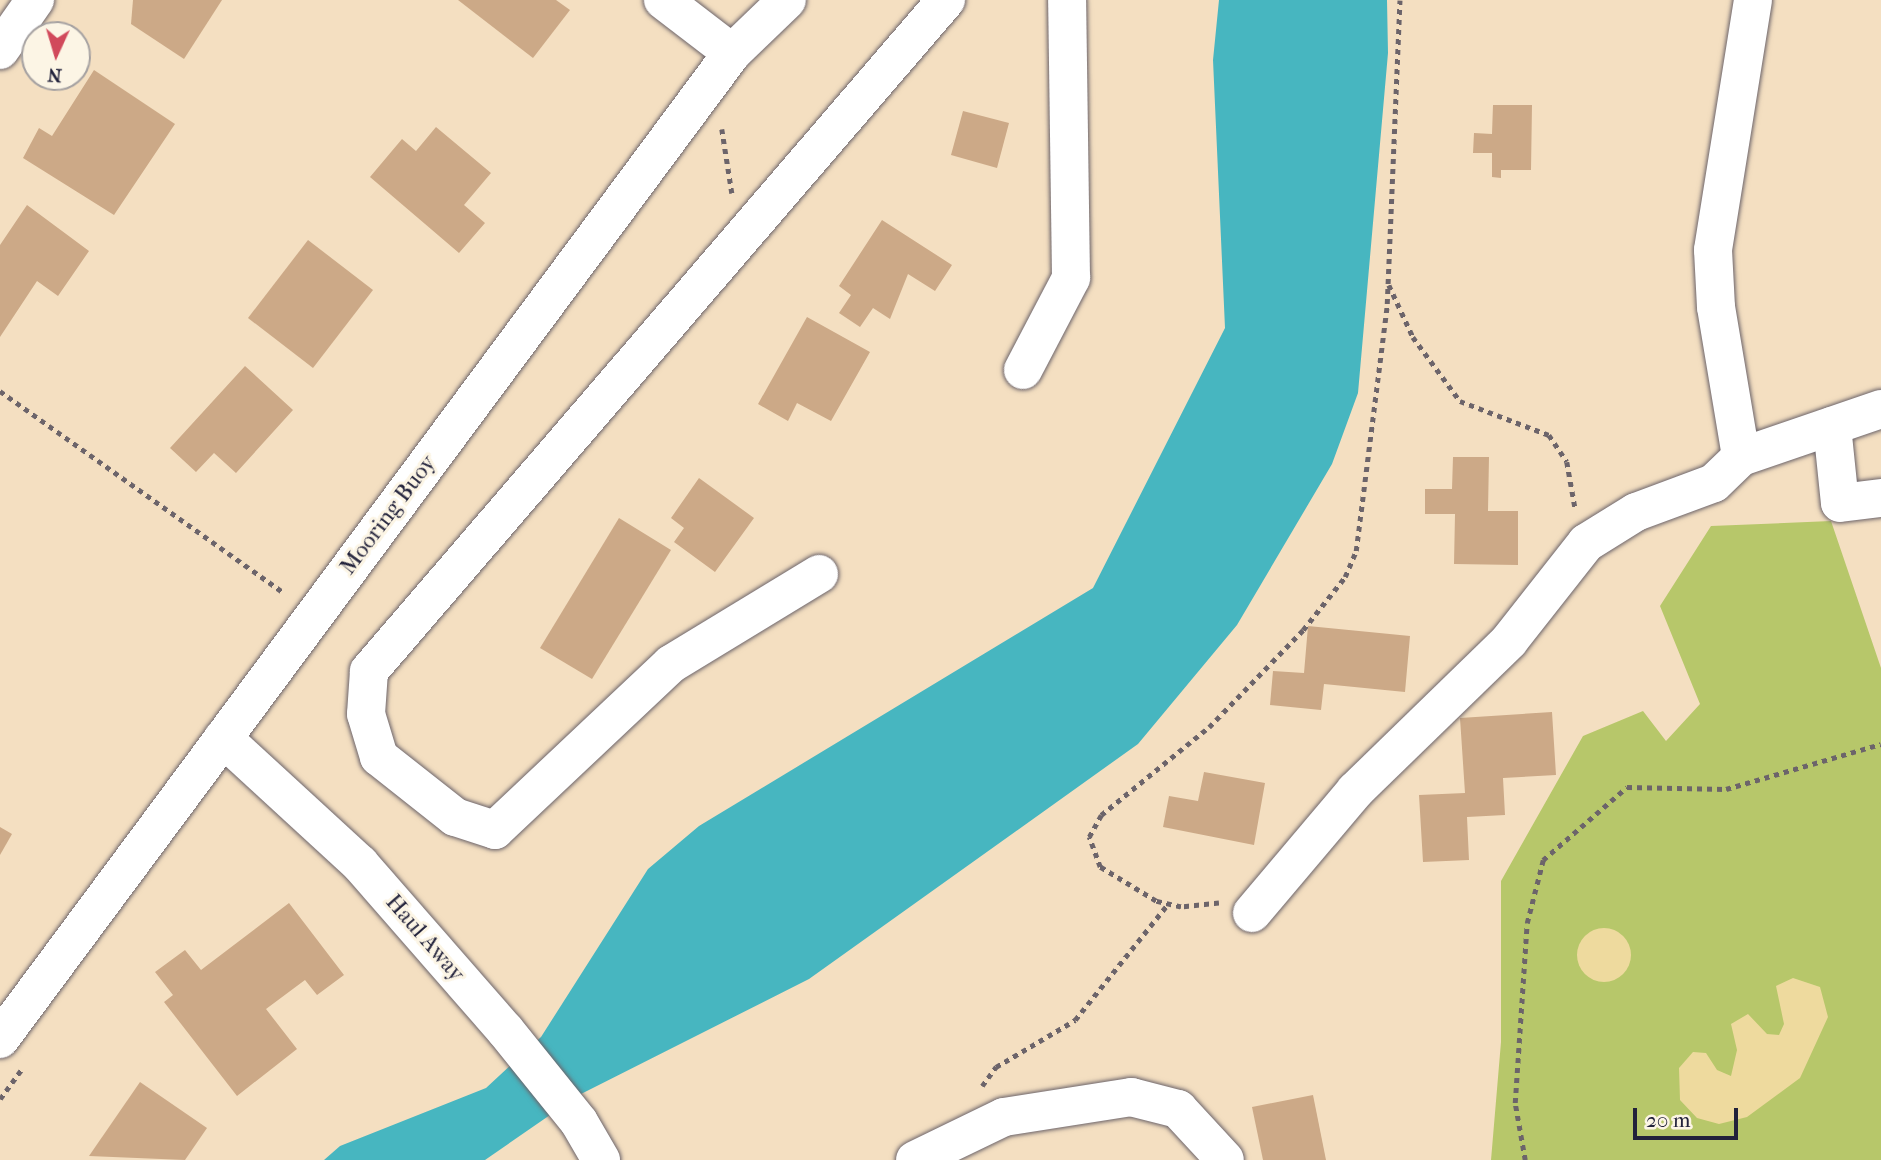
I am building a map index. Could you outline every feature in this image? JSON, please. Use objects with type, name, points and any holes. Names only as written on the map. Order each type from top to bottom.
[{"type":"street","points":[[0,50],[35,0]]},
{"type":"street","points":[[663,0],[732,53]]},
{"type":"street","name":"Mooring Buoy","points":[[0,1039],[732,53],[787,0]]},
{"type":"street","points":[[819,574],[671,664],[495,830],[455,817],[379,757],[366,714],[369,671],[946,0]]},
{"type":"street","points":[[1023,370],[1071,278],[1067,0]]},
{"type":"street","points":[[1741,457],[1716,307],[1713,250],[1753,0]]},
{"type":"street","points":[[1264,899],[1355,791],[1509,641],[1586,543],[1636,512],[1714,483],[1741,457],[1881,408]]},
{"type":"street","points":[[1832,426],[1840,503],[1881,498]]},
{"type":"street","name":"Haul Away","points":[[223,738],[360,864],[505,1030],[579,1122],[601,1160]]},
{"type":"street","points":[[915,1160],[972,1132],[1046,1106],[1132,1097],[1178,1109],[1225,1160]]},
{"type":"path","points":[[1264,899],[1168,904],[1100,867],[1089,837],[1130,788],[1209,727],[1345,577],[1356,551],[1373,445],[1387,280],[1400,0]]},
{"type":"path","points":[[723,124],[725,173],[751,228]]},
{"type":"path","points":[[1387,280],[1413,337],[1460,401],[1549,435],[1574,481],[1586,543]]},
{"type":"path","points":[[0,391],[315,614]]},
{"type":"path","points":[[1525,1160],[1515,1103],[1527,923],[1543,860],[1627,788],[1726,789],[1881,744]]},
{"type":"path","points":[[972,1132],[986,1078],[1074,1020],[1168,904]]},
{"type":"green space","points":[[1831,521],[1881,668],[1881,1160],[1491,1160],[1501,1042],[1501,881],[1583,736],[1643,711],[1666,741],[1700,704],[1660,606],[1711,526]]},
{"type":"sand","points":[[1604,928],[1623,936],[1631,955],[1623,974],[1604,982],[1585,974],[1577,955],[1585,936]]},
{"type":"sand","points":[[1793,978],[1820,987],[1828,1017],[1800,1078],[1747,1117],[1719,1124],[1697,1118],[1680,1100],[1679,1068],[1693,1052],[1706,1053],[1717,1070],[1731,1076],[1737,1050],[1731,1024],[1748,1014],[1767,1034],[1779,1035],[1784,1024],[1776,986]]},
{"type":"water","points":[[1219,0],[1387,0],[1388,53],[1358,393],[1332,464],[1237,625],[1138,744],[809,979],[579,1095],[485,1160],[324,1160],[340,1146],[486,1088],[541,1037],[648,869],[699,826],[1093,588],[1225,328],[1213,60]]},
{"type":"building","points":[[133,0],[222,0],[184,59],[131,24]]},
{"type":"building","points":[[458,0],[556,0],[570,10],[533,58]]},
{"type":"building","points":[[94,70],[175,124],[114,215],[23,158],[39,128],[52,136],[81,91],[91,91],[91,75]]},
{"type":"building","points":[[1493,105],[1532,105],[1531,170],[1501,170],[1501,178],[1492,177],[1492,153],[1473,153],[1474,133],[1492,134]]},
{"type":"building","points":[[963,111],[1009,123],[997,168],[951,155]]},
{"type":"building","points":[[436,127],[491,173],[464,205],[485,223],[459,253],[370,177],[402,139],[416,151]]},
{"type":"building","points":[[27,205],[89,251],[58,296],[37,281],[0,337],[0,245]]},
{"type":"building","points":[[882,220],[952,265],[935,291],[908,274],[890,319],[873,308],[860,327],[839,313],[851,295],[839,286]]},
{"type":"building","points":[[308,240],[373,290],[313,368],[248,318]]},
{"type":"building","points":[[807,317],[870,352],[831,421],[797,403],[788,421],[758,404]]},
{"type":"building","points":[[245,366],[293,410],[236,473],[214,453],[196,472],[170,448]]},
{"type":"building","points":[[1453,457],[1489,457],[1488,511],[1518,511],[1518,565],[1454,564],[1455,514],[1425,514],[1425,489],[1452,489]]},
{"type":"building","points":[[699,478],[754,518],[715,572],[674,542],[684,528],[671,518]]},
{"type":"building","points":[[619,518],[671,550],[592,679],[540,648]]},
{"type":"building","points":[[1308,626],[1410,636],[1405,692],[1324,684],[1321,710],[1270,705],[1273,671],[1304,673]]},
{"type":"building","points":[[1552,712],[1556,775],[1503,778],[1505,815],[1467,817],[1469,860],[1423,862],[1419,795],[1465,793],[1460,718]]},
{"type":"building","points":[[1204,772],[1265,783],[1254,845],[1163,827],[1169,796],[1198,801]]},
{"type":"building","points":[[0,827],[12,834],[0,855]]},
{"type":"building","points":[[289,903],[344,975],[317,995],[305,980],[266,1009],[297,1049],[237,1096],[164,1002],[173,995],[155,972],[185,950],[201,970]]},
{"type":"building","points":[[140,1082],[207,1128],[185,1160],[89,1156]]},
{"type":"building","points":[[1313,1095],[1326,1160],[1263,1160],[1252,1107]]}]
